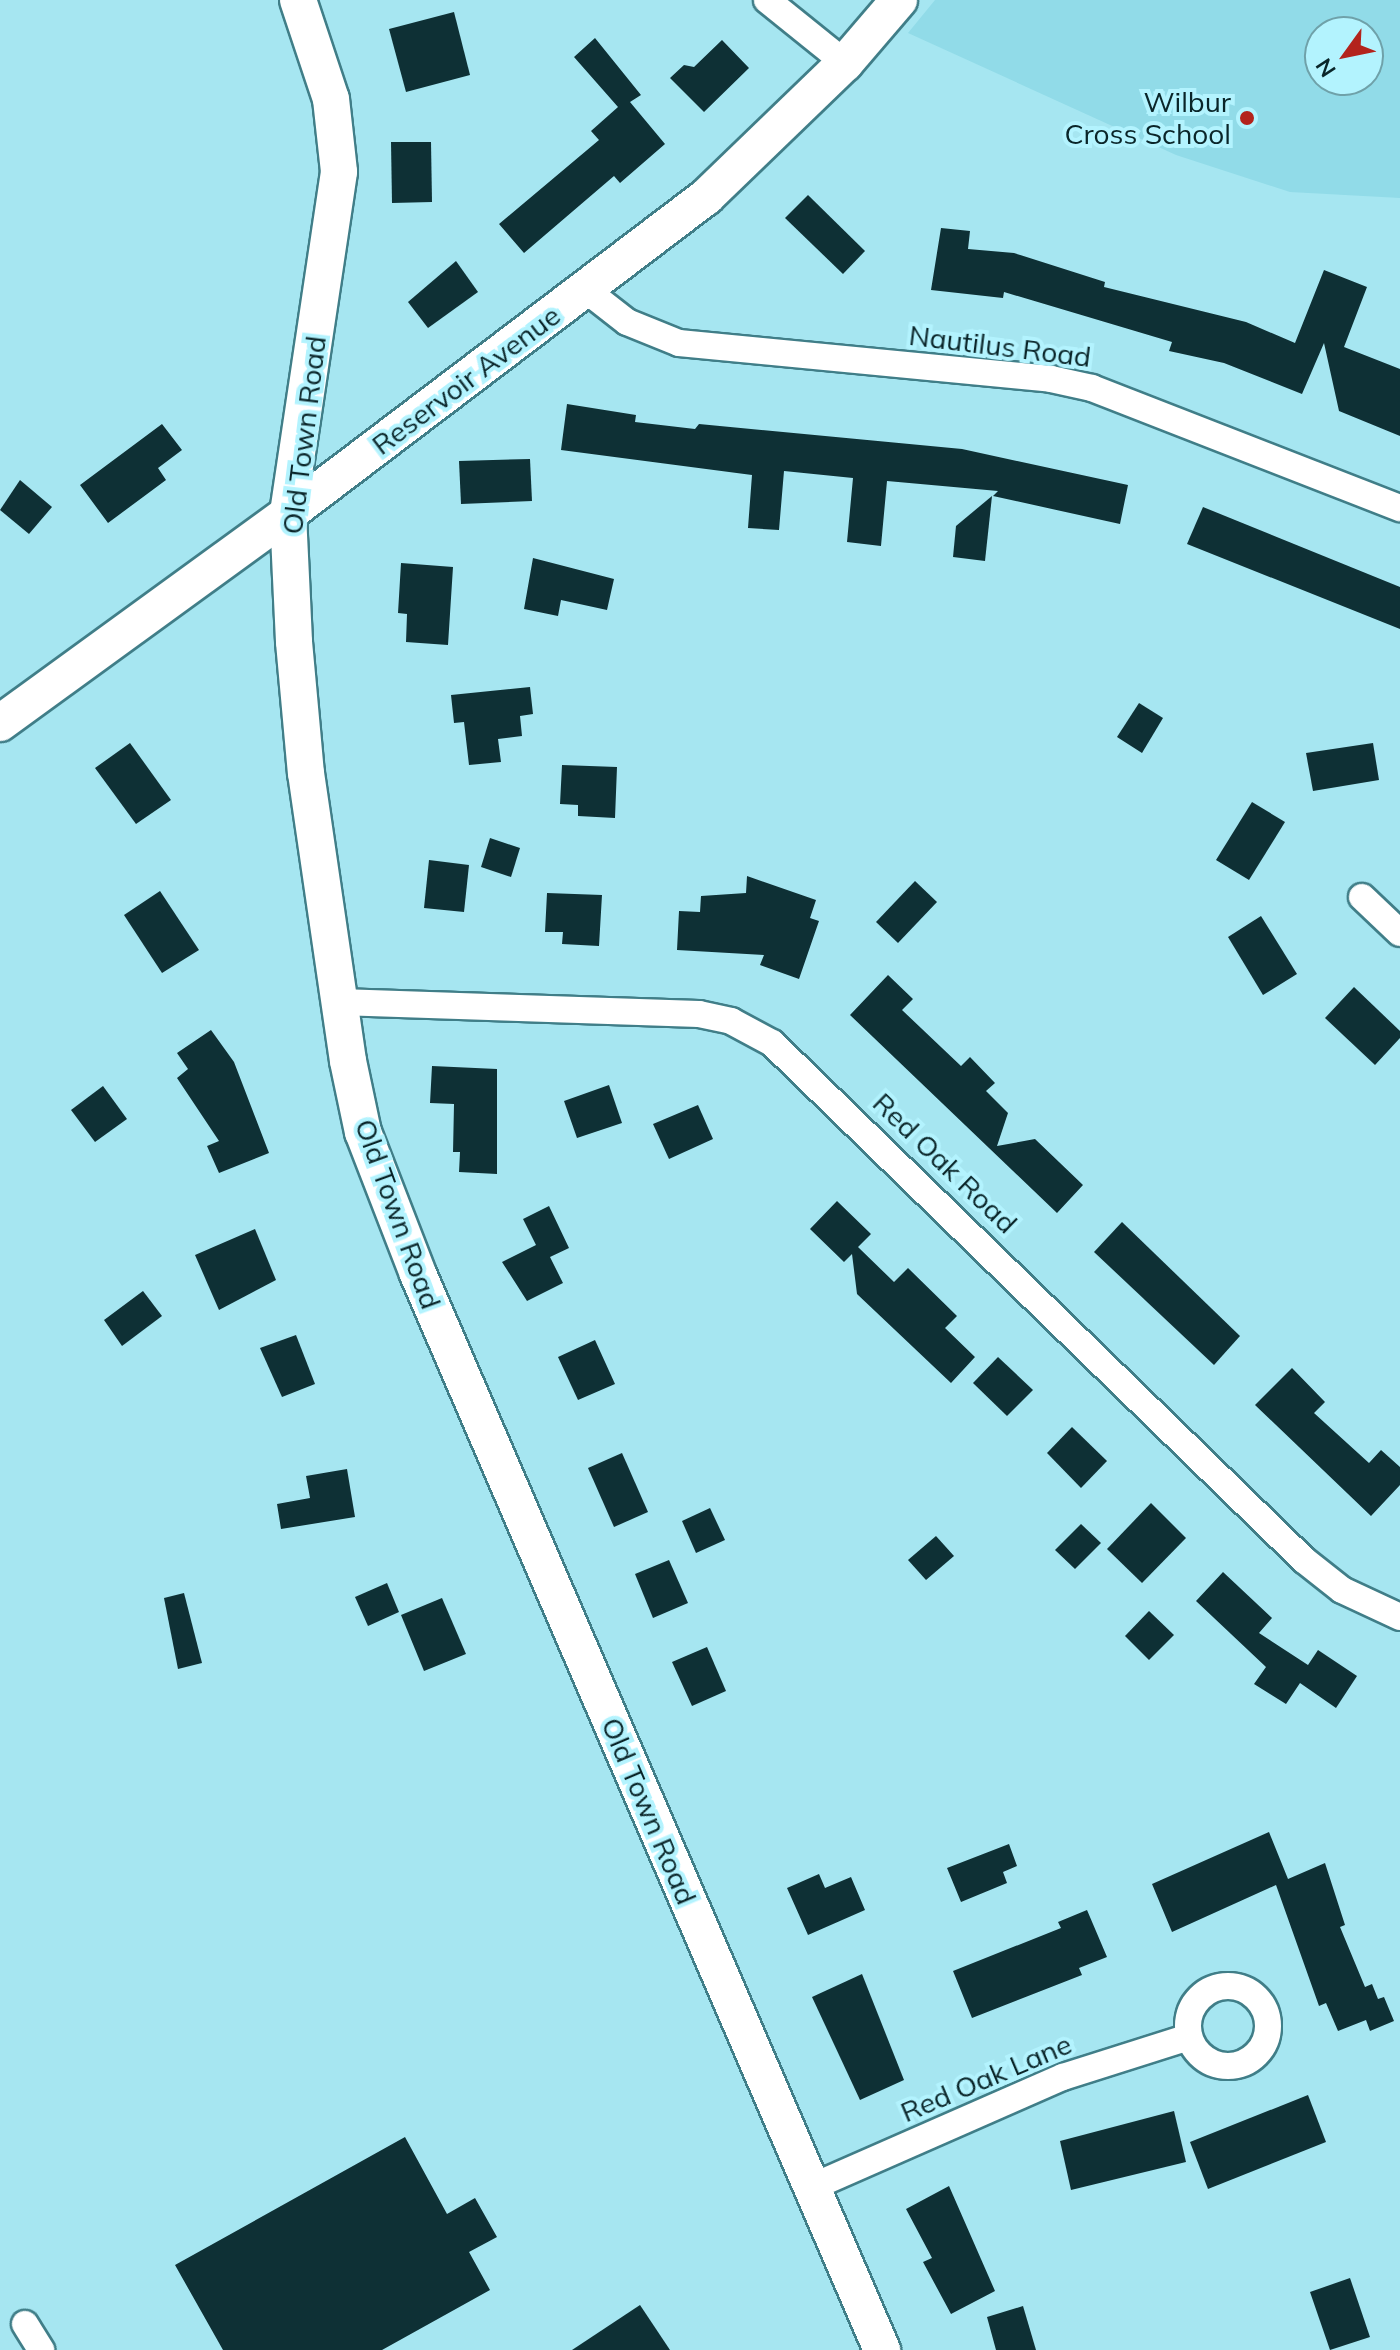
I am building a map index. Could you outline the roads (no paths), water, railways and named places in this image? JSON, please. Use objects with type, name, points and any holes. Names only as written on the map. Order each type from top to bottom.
[{"type":"main road","name":"Old Town Road","points":[[298,0],[331,99],[339,172],[288,514],[306,773],[339,1002],[363,1132],[418,1274],[882,2350]]},
{"type":"main road","name":"Reservoir Avenue","points":[[0,723],[288,514],[706,197],[845,63],[899,0]]},
{"type":"street","points":[[767,0],[845,63]]},
{"type":"street","name":"Nautilus Road","points":[[586,290],[627,322],[679,343],[1051,379],[1092,388],[1400,508]]},
{"type":"street","points":[[1362,897],[1400,933]]},
{"type":"street","name":"Red Oak Road","points":[[339,1002],[699,1014],[731,1021],[772,1043],[1304,1560],[1342,1590],[1400,1617]]},
{"type":"street","name":"Red Oak Lane","points":[[812,2187],[1063,2077],[1189,2037]]},
{"type":"street","points":[[25,2324],[41,2350]]},
{"type":"place","name":"Wilbur Cross School","points":[[1247,118]]}]
